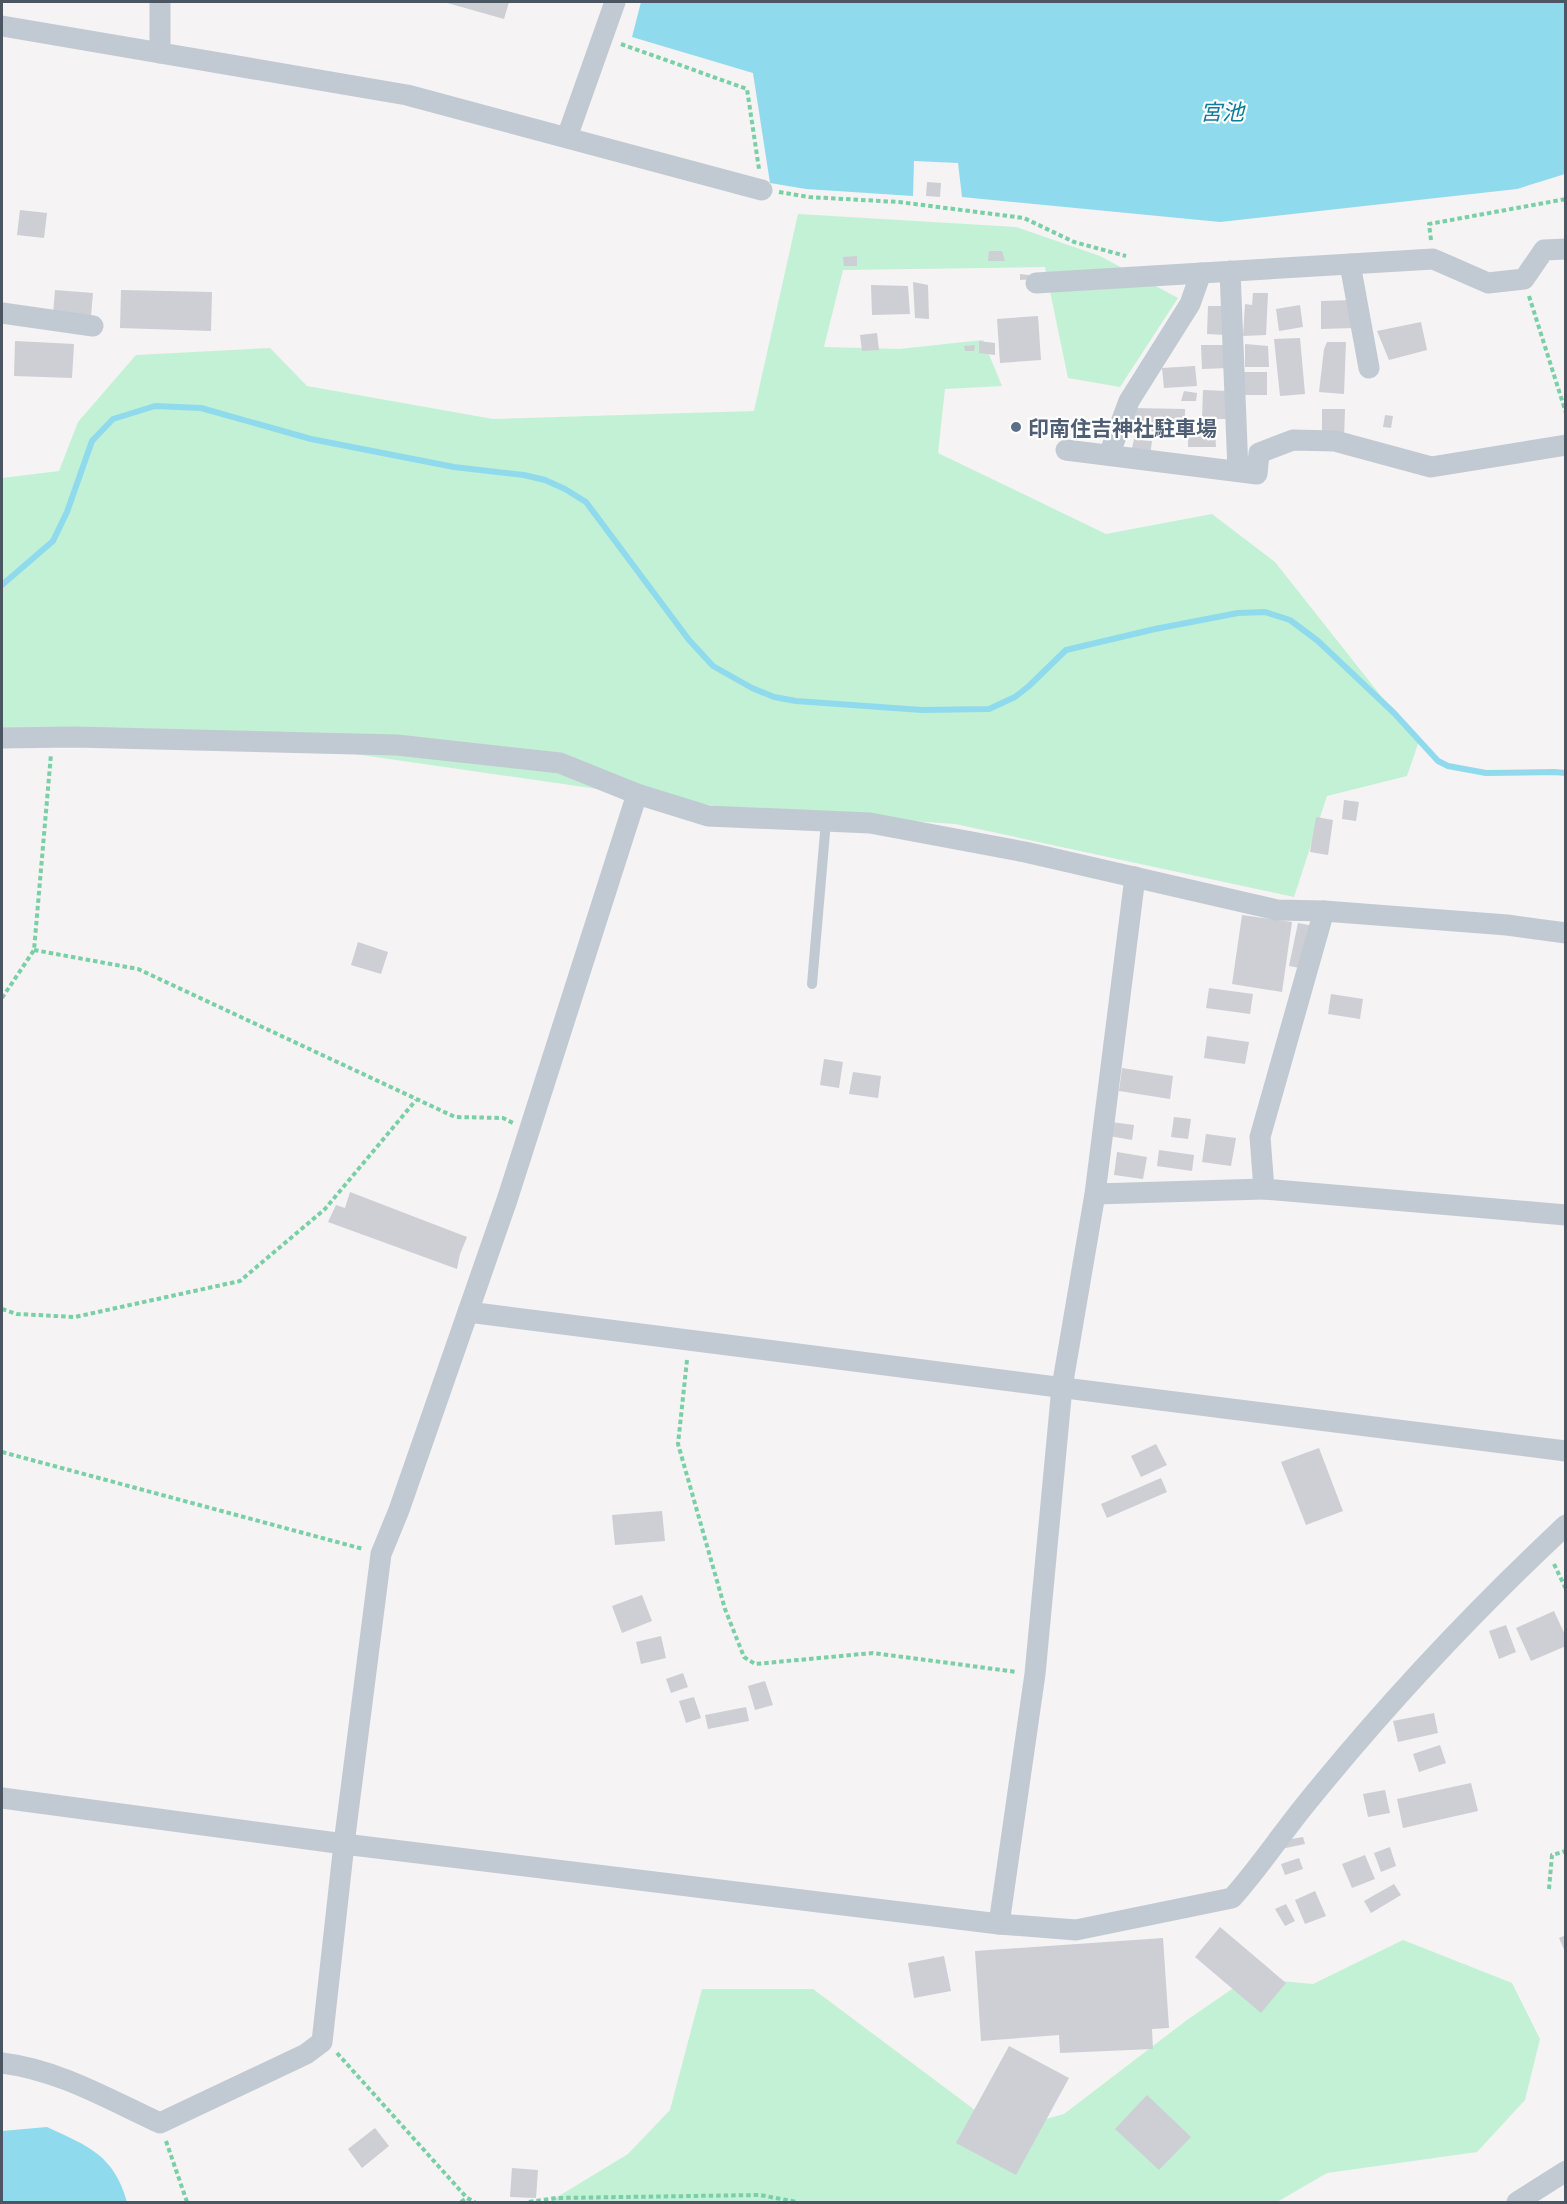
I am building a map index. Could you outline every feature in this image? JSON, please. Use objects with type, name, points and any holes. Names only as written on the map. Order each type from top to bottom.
[{"type":"street","points":[[160,2],[160,53]]},
{"type":"street","points":[[567,138],[615,2]]},
{"type":"street","points":[[2,26],[407,95],[762,190]]},
{"type":"street","points":[[1036,283],[1433,259],[1488,283],[1524,279],[1544,250],[1566,249]]},
{"type":"street","points":[[1350,264],[1369,368]]},
{"type":"street","points":[[1230,271],[1238,471]]},
{"type":"street","points":[[1109,455],[1129,401],[1190,304],[1201,273]]},
{"type":"street","points":[[2,313],[93,326]]},
{"type":"street","points":[[1065,450],[1257,474],[1259,453],[1293,440],[1335,441],[1431,467],[1566,445]]},
{"type":"street","points":[[2,738],[74,737],[398,745],[560,763],[637,794],[708,816],[870,823],[1024,852],[1277,910],[1324,911],[1507,925],[1566,933]]},
{"type":"street","points":[[2,2063],[25,2066],[58,2076],[160,2122],[306,2054],[322,2042],[344,1844],[381,1554],[399,1510],[529,1131],[637,794]]},
{"type":"street","points":[[999,1924],[1035,1674],[1062,1387],[1095,1194],[1135,877]]},
{"type":"street","points":[[1264,1189],[1260,1137],[1324,911]]},
{"type":"street","points":[[1095,1194],[1264,1189],[1566,1215]]},
{"type":"street","points":[[468,1312],[689,1342],[1566,1451]]},
{"type":"street","points":[[2,1798],[344,1844],[999,1924],[1076,1930],[1232,1898],[1305,1805],[1417,1675],[1521,1566],[1566,1525]]},
{"type":"street","points":[[1517,2202],[1566,2171]]},
{"type":"lane","points":[[812,984],[826,821]]},
{"type":"path","points":[[619,43],[747,89],[762,190],[809,197],[899,202],[1023,218],[1074,242],[1127,256]]},
{"type":"path","points":[[1429,224],[1566,199]]},
{"type":"path","points":[[1524,279],[1566,413]]},
{"type":"path","points":[[2,998],[34,950],[51,753]]},
{"type":"path","points":[[34,950],[138,969],[455,1117],[503,1118],[529,1131]]},
{"type":"path","points":[[2,1309],[17,1314],[75,1317],[240,1281],[325,1209],[416,1100]]},
{"type":"path","points":[[689,1342],[678,1444],[725,1609],[744,1657],[755,1664],[873,1653],[1035,1674]]},
{"type":"path","points":[[2,1452],[381,1554]]},
{"type":"path","points":[[1544,1545],[1566,1589]]},
{"type":"path","points":[[1549,1889],[1552,1855],[1566,1851]]},
{"type":"path","points":[[322,2042],[334,2050],[467,2198],[476,2202]]},
{"type":"path","points":[[160,2122],[187,2202]]},
{"type":"path","points":[[529,2202],[556,2198],[760,2194],[797,2202]]},
{"type":"path","points":[[461,2202],[467,2198]]},
{"type":"green space","points":[[798,214],[1016,227],[1100,256],[1178,298],[1120,387],[1068,378],[1045,267],[843,270],[824,347],[899,349],[983,340],[1002,386],[945,389],[938,453],[1106,534],[1212,514],[1275,562],[1419,741],[1407,776],[1327,796],[1294,897],[955,824],[736,809],[223,735],[2,738],[2,478],[59,471],[78,422],[136,355],[270,348],[307,386],[493,419],[754,411]]},
{"type":"green space","points":[[1403,1940],[1512,1983],[1540,2039],[1525,2100],[1477,2152],[1327,2173],[1277,2202],[549,2202],[628,2154],[670,2110],[702,1989],[813,1989],[1003,2131],[1064,2114],[1187,2020],[1248,1978],[1313,1984]]},
{"type":"water","name":"宮池","points":[[641,2],[1565,2],[1565,174],[1517,189],[1220,222],[962,197],[958,163],[914,161],[913,196],[806,189],[770,183],[753,73],[632,37]]},
{"type":"water","points":[[47,2127],[98,2154],[115,2173],[127,2202],[2,2202],[2,2131]]},
{"type":"building","points":[[444,2],[509,2],[504,19]]},
{"type":"building","points":[[927,182],[941,183],[940,197],[926,196]]},
{"type":"building","points":[[20,210],[47,213],[44,238],[17,235]]},
{"type":"building","points":[[989,251],[1002,251],[1005,261],[988,261]]},
{"type":"building","points":[[857,256],[857,266],[844,266],[843,257]]},
{"type":"building","points":[[1020,274],[1037,276],[1036,279],[1020,280]]},
{"type":"building","points":[[913,282],[928,285],[929,319],[915,318]]},
{"type":"building","points":[[871,285],[908,286],[910,314],[872,315]]},
{"type":"building","points":[[55,290],[93,293],[91,316],[53,314]]},
{"type":"building","points":[[121,290],[212,292],[211,331],[120,328]]},
{"type":"building","points":[[1253,293],[1268,293],[1266,335],[1243,336],[1245,304],[1252,305]]},
{"type":"building","points":[[1353,300],[1354,328],[1321,329],[1321,301]]},
{"type":"building","points":[[1300,305],[1303,327],[1279,331],[1276,309]]},
{"type":"building","points":[[1208,306],[1226,306],[1225,335],[1207,334]]},
{"type":"building","points":[[1038,316],[1041,360],[1000,363],[997,319]]},
{"type":"building","points":[[1421,322],[1427,350],[1389,360],[1377,331]]},
{"type":"building","points":[[877,333],[879,350],[862,351],[860,335]]},
{"type":"building","points":[[1300,338],[1305,394],[1280,396],[1274,339]]},
{"type":"building","points":[[15,341],[74,344],[72,378],[14,376]]},
{"type":"building","points":[[979,341],[995,343],[995,355],[979,353]]},
{"type":"building","points":[[1327,342],[1346,342],[1344,394],[1319,392],[1324,349]]},
{"type":"building","points":[[1245,344],[1268,346],[1269,367],[1245,367]]},
{"type":"building","points":[[975,345],[974,351],[965,351],[964,346]]},
{"type":"building","points":[[1201,345],[1228,345],[1228,368],[1202,369]]},
{"type":"building","points":[[1195,366],[1197,386],[1164,388],[1162,368]]},
{"type":"building","points":[[1243,372],[1267,372],[1267,395],[1243,395]]},
{"type":"building","points":[[1203,390],[1228,391],[1228,419],[1202,419]]},
{"type":"building","points":[[1184,391],[1197,393],[1196,401],[1181,401]]},
{"type":"building","points":[[1133,408],[1185,409],[1185,432],[1133,431]]},
{"type":"building","points":[[1322,409],[1345,409],[1344,438],[1322,438]]},
{"type":"building","points":[[1385,415],[1393,416],[1391,428],[1383,427]]},
{"type":"building","points":[[1188,431],[1215,431],[1216,447],[1188,447]]},
{"type":"building","points":[[1134,439],[1152,441],[1150,456],[1131,453]]},
{"type":"building","points":[[1344,800],[1359,802],[1356,821],[1342,819]]},
{"type":"building","points":[[1316,817],[1333,820],[1328,855],[1310,852]]},
{"type":"building","points":[[1242,915],[1292,922],[1282,992],[1232,984]]},
{"type":"building","points":[[1298,923],[1314,926],[1305,969],[1289,966]]},
{"type":"building","points":[[358,942],[388,952],[381,974],[351,965]]},
{"type":"building","points":[[1209,988],[1253,994],[1250,1014],[1206,1008]]},
{"type":"building","points":[[1331,994],[1363,999],[1360,1019],[1328,1014]]},
{"type":"building","points":[[1207,1036],[1249,1042],[1245,1064],[1204,1058]]},
{"type":"building","points":[[824,1059],[843,1062],[839,1088],[820,1085]]},
{"type":"building","points":[[1122,1068],[1173,1076],[1170,1099],[1119,1091]]},
{"type":"building","points":[[853,1072],[881,1076],[878,1098],[849,1094]]},
{"type":"building","points":[[1174,1117],[1191,1119],[1188,1139],[1171,1137]]},
{"type":"building","points":[[1111,1122],[1134,1125],[1132,1140],[1109,1136]]},
{"type":"building","points":[[1206,1134],[1236,1138],[1231,1166],[1202,1162]]},
{"type":"building","points":[[1159,1150],[1194,1155],[1192,1171],[1157,1166]]},
{"type":"building","points":[[1117,1152],[1147,1157],[1143,1179],[1114,1175]]},
{"type":"building","points":[[350,1192],[467,1237],[457,1269],[328,1222],[336,1205],[345,1208]]},
{"type":"building","points":[[1156,1444],[1167,1465],[1141,1477],[1131,1456]]},
{"type":"building","points":[[1319,1448],[1343,1511],[1306,1525],[1281,1462]]},
{"type":"building","points":[[1161,1478],[1167,1492],[1107,1518],[1101,1504]]},
{"type":"building","points":[[662,1511],[665,1541],[615,1545],[612,1515]]},
{"type":"building","points":[[642,1595],[652,1621],[622,1633],[612,1606]]},
{"type":"building","points":[[1554,1611],[1566,1637],[1566,1646],[1531,1661],[1516,1628]]},
{"type":"building","points":[[1506,1625],[1516,1652],[1499,1659],[1489,1631]]},
{"type":"building","points":[[661,1636],[666,1658],[641,1664],[636,1642]]},
{"type":"building","points":[[683,1673],[688,1687],[671,1693],[666,1679]]},
{"type":"building","points":[[765,1681],[773,1705],[755,1710],[748,1686]]},
{"type":"building","points":[[694,1697],[701,1718],[686,1723],[679,1701]]},
{"type":"building","points":[[746,1707],[749,1721],[708,1729],[705,1715]]},
{"type":"building","points":[[1434,1713],[1438,1733],[1398,1742],[1393,1721]]},
{"type":"building","points":[[1440,1745],[1446,1763],[1419,1772],[1413,1754]]},
{"type":"building","points":[[1471,1783],[1478,1811],[1403,1828],[1397,1799]]},
{"type":"building","points":[[1385,1790],[1390,1813],[1368,1817],[1363,1794]]},
{"type":"building","points":[[1303,1837],[1305,1844],[1281,1849],[1279,1841]]},
{"type":"building","points":[[1390,1847],[1396,1866],[1381,1872],[1374,1853]]},
{"type":"building","points":[[1365,1855],[1375,1879],[1352,1888],[1342,1864]]},
{"type":"building","points":[[1299,1858],[1303,1869],[1285,1875],[1281,1864]]},
{"type":"building","points":[[1394,1884],[1401,1895],[1371,1913],[1364,1901]]},
{"type":"building","points":[[1315,1891],[1326,1916],[1305,1924],[1295,1900]]},
{"type":"building","points":[[1286,1904],[1295,1921],[1285,1926],[1275,1909]]},
{"type":"building","points":[[1220,1927],[1286,1983],[1261,2013],[1195,1957]]},
{"type":"building","points":[[1566,1935],[1566,1954],[1559,1938]]},
{"type":"building","points":[[1163,1938],[1169,2028],[1152,2029],[1153,2049],[1060,2053],[1059,2035],[981,2041],[975,1951]]},
{"type":"building","points":[[944,1956],[951,1991],[914,1998],[908,1963]]},
{"type":"building","points":[[1009,2046],[1069,2078],[1016,2175],[956,2143]]},
{"type":"building","points":[[1147,2095],[1191,2137],[1159,2170],[1115,2129]]},
{"type":"building","points":[[375,2128],[389,2146],[362,2168],[348,2149]]},
{"type":"building","points":[[512,2168],[538,2170],[536,2198],[510,2197]]},
{"type":"waterway","points":[[2,585],[53,541],[67,512],[92,441],[113,419],[155,406],[201,408],[311,439],[454,467],[524,475],[545,480],[565,489],[586,502],[689,640],[713,666],[752,688],[774,697],[796,701],[922,710],[989,709],[1015,697],[1066,650],[1155,629],[1238,613],[1265,612],[1290,620],[1318,641],[1394,713],[1438,761],[1448,766],[1486,773],[1566,773]]},
{"type":"place","name":"印南住吉神社駐車場","points":[[1016,427]]}]
